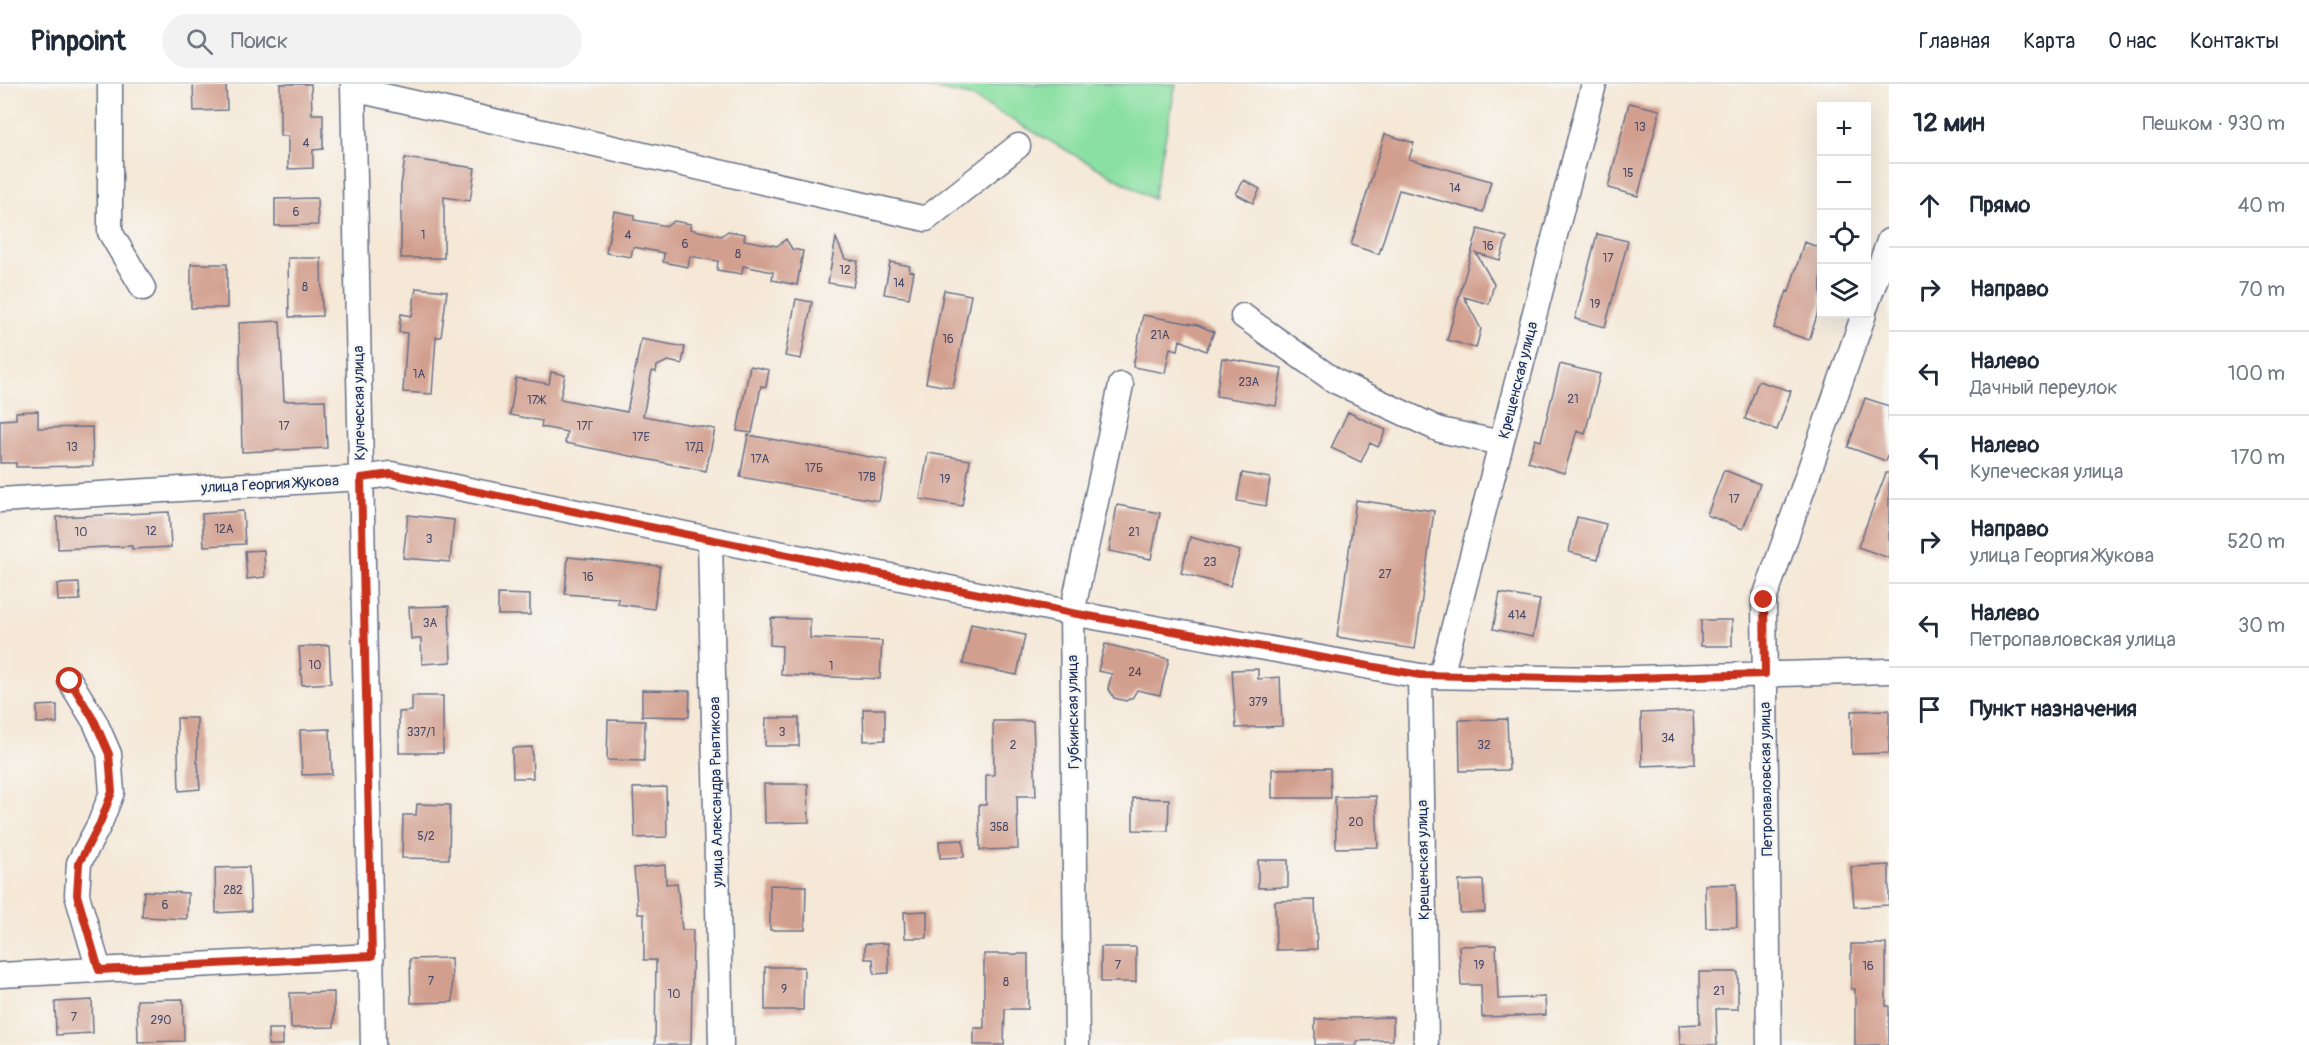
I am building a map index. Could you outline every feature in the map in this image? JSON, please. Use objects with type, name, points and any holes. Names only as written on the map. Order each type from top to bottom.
[{"type":"street","points":[[110,84],[110,232],[143,288]]},
{"type":"street","name":"Крещенская улица","points":[[1426,1045],[1430,676],[1501,443],[1594,84]]},
{"type":"street","points":[[353,86],[926,219],[1018,146]]},
{"type":"street","name":"Купеческая улица","points":[[353,86],[373,1045]]},
{"type":"street","points":[[1871,292],[1889,241]]},
{"type":"street","points":[[1243,316],[1335,381],[1440,430],[1501,443]]},
{"type":"street","name":"Петропавловская улица","points":[[1769,1045],[1764,600],[1863,318]]},
{"type":"street","name":"Губкинская улица","points":[[1077,1045],[1072,613],[1121,385]]},
{"type":"street","name":"улица Георгия Жукова","points":[[0,500],[361,478],[391,474],[1072,613],[1430,676],[1600,679],[1889,671]]},
{"type":"street","name":"улица Александра Рывтикова","points":[[710,539],[721,1045]]},
{"type":"street","points":[[70,681],[95,722],[109,754],[112,792],[100,823],[79,863],[77,895],[99,970]]},
{"type":"street","points":[[0,975],[372,956]]},
{"type":"green space","points":[[913,84],[1176,84],[1153,199],[970,96]]},
{"type":"building","points":[[193,84],[226,84],[227,110],[194,111]]},
{"type":"building","points":[[280,84],[311,84],[312,114],[323,114],[323,149],[313,150],[313,168],[288,169],[288,136],[280,136]]},
{"type":"building","points":[[1629,103],[1660,110],[1638,196],[1608,188]]},
{"type":"building","points":[[1385,134],[1414,143],[1409,159],[1491,181],[1483,212],[1399,190],[1379,254],[1351,245]]},
{"type":"building","points":[[405,158],[475,168],[470,201],[444,197],[444,258],[401,258],[401,185]]},
{"type":"building","points":[[1244,180],[1260,189],[1253,203],[1236,194]]},
{"type":"building","points":[[317,198],[318,225],[275,226],[275,199]]},
{"type":"building","points":[[614,211],[635,215],[634,220],[667,226],[674,221],[691,224],[690,229],[721,236],[728,231],[745,234],[744,240],[777,246],[786,239],[792,249],[803,251],[797,285],[772,280],[773,272],[743,266],[742,274],[717,270],[718,261],[690,256],[688,267],[663,262],[664,253],[633,247],[631,257],[606,253]]},
{"type":"building","points":[[1478,229],[1507,237],[1500,260],[1476,253],[1494,284],[1489,304],[1464,297],[1481,329],[1476,348],[1447,340]]},
{"type":"building","points":[[1597,234],[1628,241],[1605,327],[1575,319]]},
{"type":"building","points":[[836,238],[845,259],[858,261],[853,287],[828,283]]},
{"type":"building","points":[[1804,242],[1817,247],[1817,315],[1809,340],[1774,328],[1787,291],[1789,292]]},
{"type":"building","points":[[288,258],[321,258],[322,316],[289,317]]},
{"type":"building","points":[[890,262],[910,266],[909,271],[914,272],[909,298],[884,294]]},
{"type":"building","points":[[191,264],[227,264],[227,308],[191,308]]},
{"type":"building","points":[[416,288],[447,291],[441,337],[436,337],[432,394],[403,392],[407,333],[399,332],[401,314],[412,316]]},
{"type":"building","points":[[944,290],[971,295],[953,388],[926,383]]},
{"type":"building","points":[[796,299],[812,302],[801,359],[785,356]]},
{"type":"building","points":[[1143,315],[1198,325],[1214,332],[1206,351],[1180,340],[1178,350],[1170,348],[1165,373],[1133,367]]},
{"type":"building","points":[[280,321],[284,401],[325,400],[327,448],[242,452],[239,323]]},
{"type":"building","points":[[641,339],[685,347],[682,364],[668,361],[657,366],[656,372],[652,371],[643,416],[715,429],[706,471],[565,443],[567,432],[541,427],[542,421],[510,415],[516,378],[549,384],[551,372],[565,375],[560,399],[627,412]]},
{"type":"building","points":[[1222,358],[1282,368],[1276,406],[1216,396]]},
{"type":"building","points":[[1560,364],[1600,374],[1585,434],[1577,431],[1564,473],[1528,462],[1535,439],[1541,441]]},
{"type":"building","points":[[750,366],[769,370],[766,387],[761,386],[752,433],[737,431]]},
{"type":"building","points":[[1758,381],[1791,391],[1777,430],[1745,419]]},
{"type":"building","points":[[1865,398],[1889,406],[1889,452],[1886,461],[1848,447]]},
{"type":"building","points":[[38,411],[38,428],[92,427],[93,466],[16,467],[16,463],[0,463],[0,420],[16,419],[16,412]]},
{"type":"building","points":[[1348,412],[1386,430],[1378,447],[1370,443],[1361,462],[1331,448]]},
{"type":"building","points":[[748,435],[887,460],[879,501],[740,477]]},
{"type":"building","points":[[928,453],[970,460],[962,506],[920,499]]},
{"type":"building","points":[[1724,470],[1760,484],[1743,529],[1707,515]]},
{"type":"building","points":[[1242,473],[1270,478],[1266,506],[1237,501]]},
{"type":"building","points":[[1886,473],[1889,473],[1889,558],[1858,547]]},
{"type":"building","points":[[1356,500],[1434,511],[1415,649],[1337,637]]},
{"type":"building","points":[[1117,505],[1160,513],[1151,559],[1109,551]]},
{"type":"building","points":[[243,511],[245,544],[204,546],[202,514]]},
{"type":"building","points":[[169,512],[171,547],[58,549],[57,517]]},
{"type":"building","points":[[408,515],[454,520],[450,562],[403,558]]},
{"type":"building","points":[[1577,517],[1606,524],[1598,559],[1569,552]]},
{"type":"building","points":[[1190,537],[1240,551],[1230,586],[1181,573]]},
{"type":"building","points":[[264,550],[265,577],[247,579],[245,551]]},
{"type":"building","points":[[568,557],[660,566],[654,609],[618,604],[618,598],[565,594]]},
{"type":"building","points":[[79,583],[80,600],[58,601],[57,584]]},
{"type":"building","points":[[1500,593],[1540,600],[1533,637],[1493,629]]},
{"type":"building","points":[[498,594],[530,595],[530,615],[498,615]]},
{"type":"building","points":[[449,606],[451,662],[422,664],[421,639],[411,639],[409,607]]},
{"type":"building","points":[[771,618],[810,619],[810,638],[882,641],[880,679],[781,675],[782,646],[770,645]]},
{"type":"building","points":[[1701,620],[1732,620],[1732,646],[1701,646]]},
{"type":"building","points":[[971,624],[1025,635],[1017,675],[963,664]]},
{"type":"building","points":[[1105,644],[1169,659],[1160,695],[1137,690],[1133,697],[1126,701],[1114,698],[1108,688],[1112,674],[1098,671]]},
{"type":"building","points":[[329,645],[331,683],[302,685],[299,647]]},
{"type":"building","points":[[1258,669],[1258,679],[1280,677],[1282,726],[1236,728],[1232,670]]},
{"type":"building","points":[[642,690],[690,691],[689,717],[642,716]]},
{"type":"building","points":[[412,696],[443,696],[443,753],[399,753],[399,712],[412,711]]},
{"type":"building","points":[[57,705],[57,723],[37,723],[37,706]]},
{"type":"building","points":[[863,709],[885,709],[885,740],[864,741]]},
{"type":"building","points":[[1889,710],[1889,753],[1852,754],[1851,711]]},
{"type":"building","points":[[1693,711],[1695,764],[1642,766],[1641,713]]},
{"type":"building","points":[[177,718],[197,718],[197,763],[200,789],[179,791]]},
{"type":"building","points":[[766,718],[799,718],[799,746],[765,746]]},
{"type":"building","points":[[1507,719],[1509,770],[1460,771],[1459,720]]},
{"type":"building","points":[[608,720],[645,721],[644,761],[607,760]]},
{"type":"building","points":[[993,721],[1033,721],[1036,796],[1017,796],[1018,849],[980,850],[979,805],[986,805],[986,775],[994,775]]},
{"type":"building","points":[[330,729],[332,774],[302,775],[300,730]]},
{"type":"building","points":[[532,747],[533,778],[513,778],[512,748]]},
{"type":"building","points":[[1330,768],[1331,798],[1272,798],[1272,769]]},
{"type":"building","points":[[764,784],[808,784],[809,822],[765,823]]},
{"type":"building","points":[[666,787],[667,837],[635,838],[633,788]]},
{"type":"building","points":[[1376,796],[1378,847],[1336,848],[1335,797]]},
{"type":"building","points":[[1133,798],[1169,799],[1168,831],[1133,830]]},
{"type":"building","points":[[417,804],[450,805],[449,859],[402,858],[403,815],[416,815]]},
{"type":"building","points":[[963,840],[964,857],[940,858],[939,841]]},
{"type":"building","points":[[1258,860],[1288,860],[1288,887],[1258,888]]},
{"type":"building","points":[[665,865],[666,884],[677,883],[682,930],[693,930],[691,1045],[655,1045],[656,960],[644,960],[644,914],[638,914],[634,868]]},
{"type":"building","points":[[1889,865],[1889,905],[1854,907],[1851,867]]},
{"type":"building","points":[[249,867],[251,911],[216,913],[215,868]]},
{"type":"building","points":[[1483,880],[1485,912],[1460,913],[1459,881]]},
{"type":"building","points":[[1736,884],[1737,927],[1706,928],[1705,885]]},
{"type":"building","points":[[770,885],[806,886],[805,930],[770,930]]},
{"type":"building","points":[[144,891],[188,893],[187,919],[142,917]]},
{"type":"building","points":[[1315,900],[1317,949],[1276,950],[1275,901]]},
{"type":"building","points":[[927,911],[927,938],[905,938],[904,912]]},
{"type":"building","points":[[888,943],[889,973],[874,974],[873,959],[865,959],[865,944]]},
{"type":"building","points":[[1851,944],[1886,944],[1886,1006],[1889,1006],[1889,1045],[1855,1045],[1855,989],[1851,989]]},
{"type":"building","points":[[1496,945],[1498,999],[1545,997],[1546,1015],[1482,1017],[1481,985],[1461,985],[1459,946]]},
{"type":"building","points":[[1101,947],[1136,947],[1136,982],[1101,982]]},
{"type":"building","points":[[984,954],[1028,954],[1028,1009],[1005,1009],[1004,1045],[974,1045],[974,1028],[984,1028]]},
{"type":"building","points":[[451,958],[453,1002],[411,1003],[410,959]]},
{"type":"building","points":[[765,967],[804,967],[803,1010],[765,1010]]},
{"type":"building","points":[[1699,972],[1738,972],[1738,1009],[1716,1009],[1717,1045],[1680,1045],[1679,1025],[1700,1024]]},
{"type":"building","points":[[334,992],[334,1027],[291,1028],[290,993]]},
{"type":"building","points":[[183,999],[184,1041],[138,1042],[137,1000]]},
{"type":"building","points":[[92,1000],[93,1033],[56,1035],[55,1002]]},
{"type":"building","points":[[1393,1017],[1393,1040],[1357,1041],[1357,1045],[1315,1045],[1315,1019]]},
{"type":"building","points":[[268,1029],[283,1029],[283,1045],[268,1045]]},
{"type":"route","points":[[70,681],[95,722],[109,754],[112,792],[100,823],[79,863],[77,895],[99,970],[372,956],[361,478],[391,474],[1072,613],[1420,675],[1600,679],[1765,674],[1764,600]]}]
